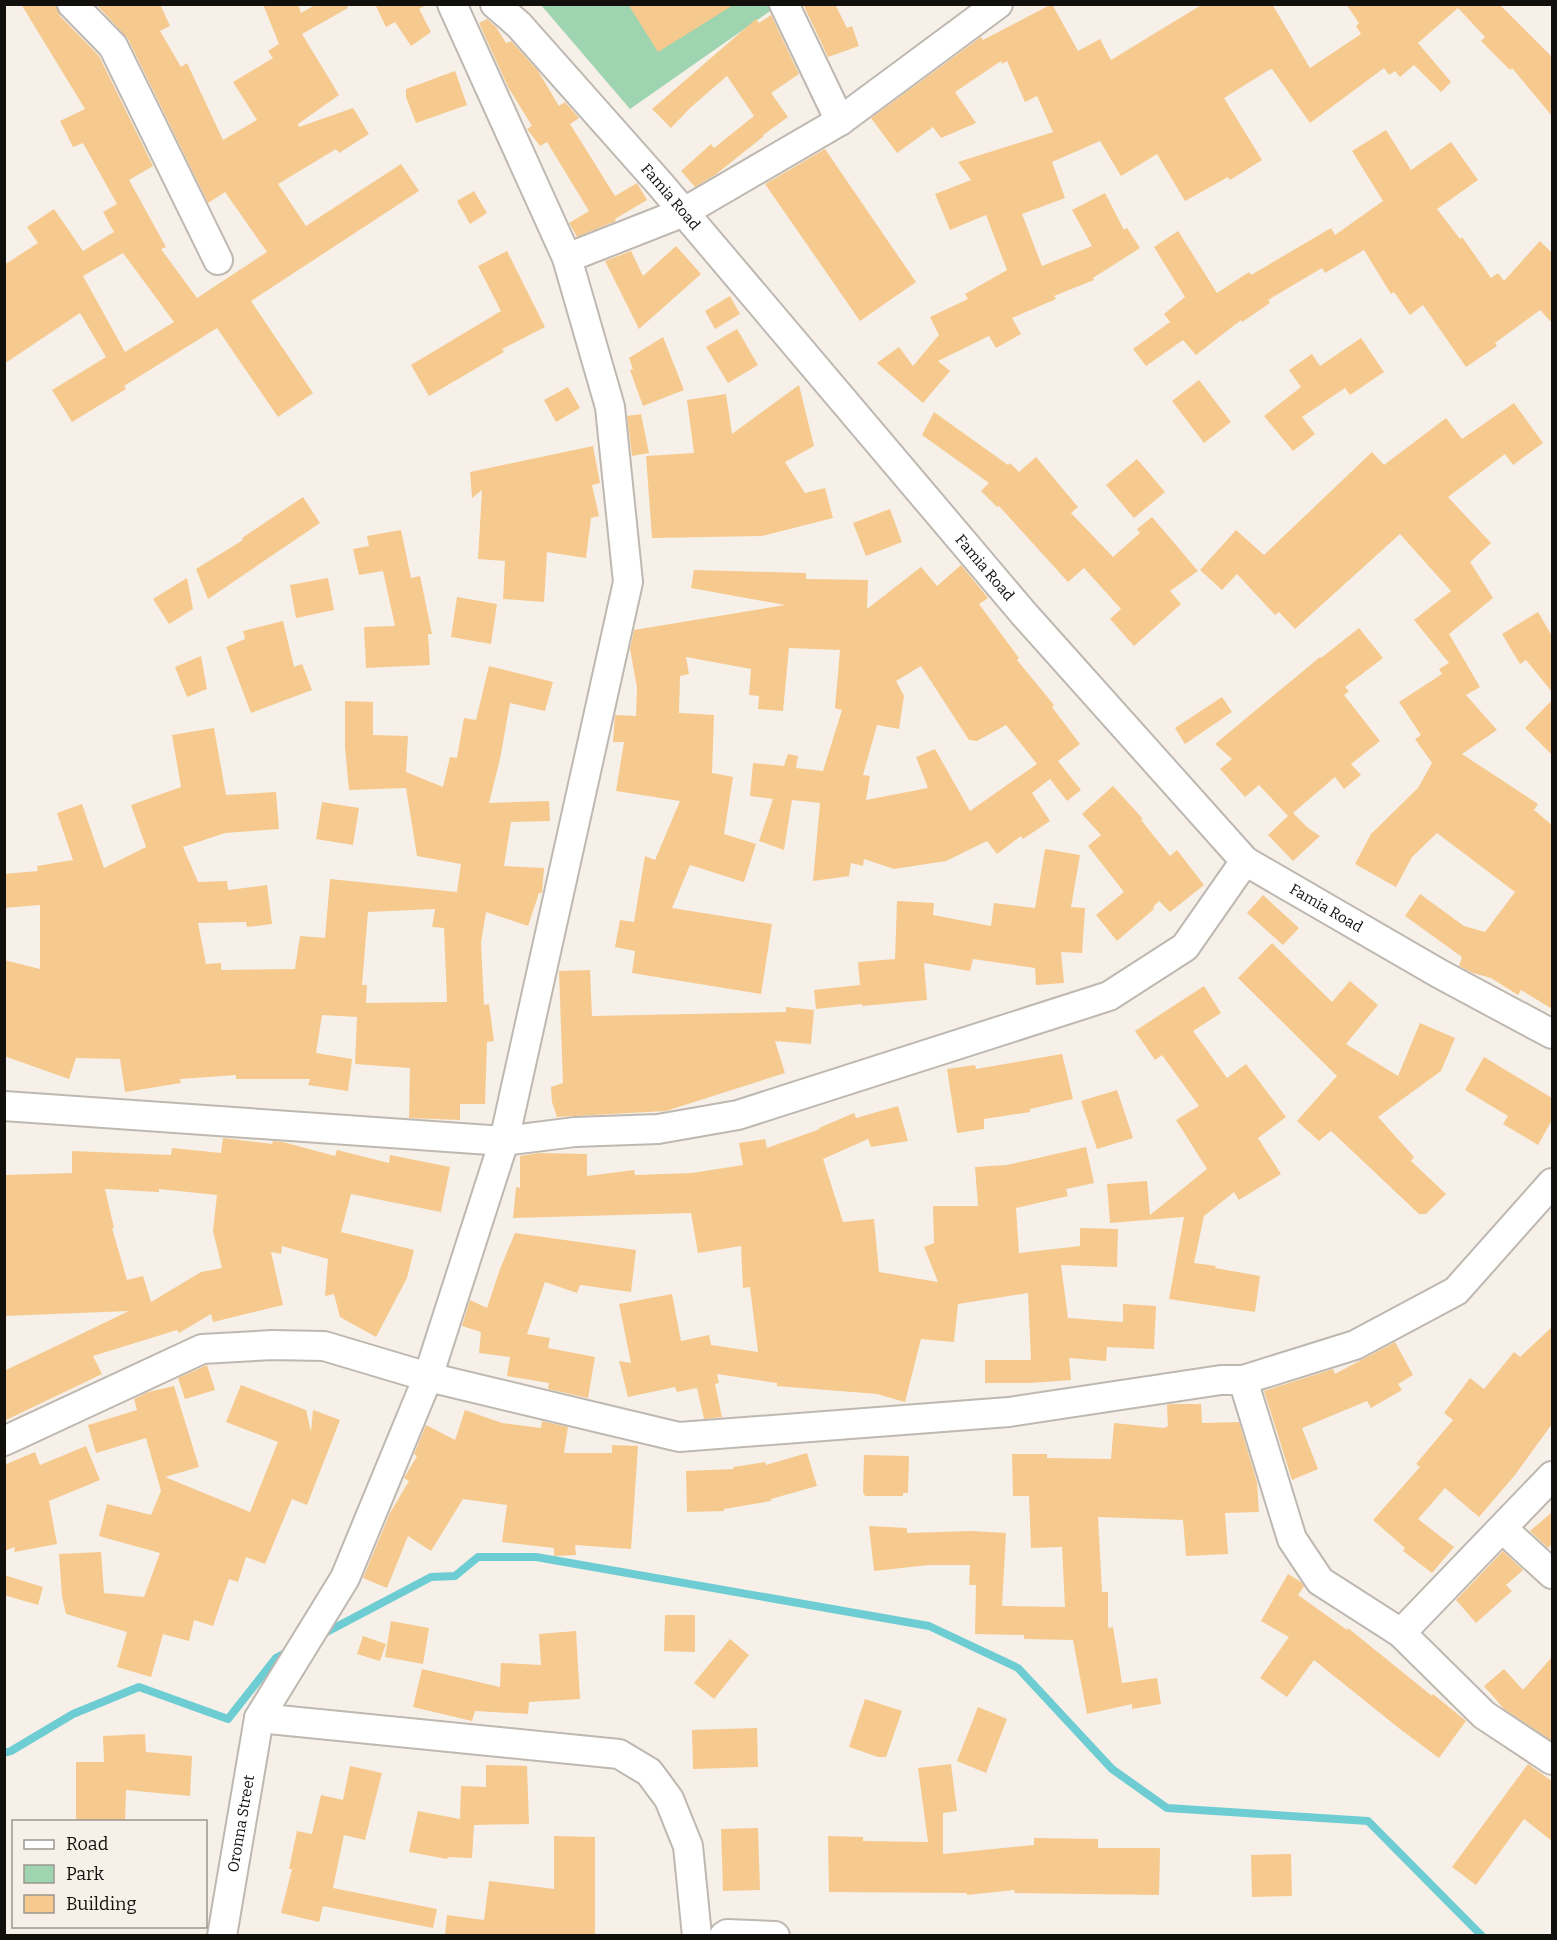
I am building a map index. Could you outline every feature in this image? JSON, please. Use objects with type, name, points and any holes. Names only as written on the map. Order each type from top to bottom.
[{"type":"street","points":[[72,4],[113,46],[218,260]]},
{"type":"street","points":[[452,4],[567,258],[610,407],[628,582],[504,1141],[428,1377],[345,1578],[260,1715],[619,1754],[649,1772],[669,1799],[688,1846],[697,1935]]},
{"type":"street","name":"Famia Road","points":[[495,4],[519,25],[684,212],[1024,614],[1245,861],[1440,974],[1552,1034]]},
{"type":"street","points":[[784,4],[840,121]]},
{"type":"street","points":[[567,258],[684,212],[840,121],[998,4]]},
{"type":"street","points":[[4,1106],[504,1141],[575,1131],[658,1129],[738,1115],[1108,996],[1185,947],[1245,861]]},
{"type":"street","points":[[4,1441],[202,1349],[272,1345],[324,1346],[428,1377],[679,1437],[1010,1412],[1221,1380],[1243,1380],[1355,1345],[1456,1291],[1552,1183]]},
{"type":"street","points":[[1243,1380],[1269,1471],[1292,1539],[1320,1581],[1401,1633],[1484,1715],[1552,1760]]},
{"type":"street","points":[[1401,1633],[1552,1476]]},
{"type":"street","points":[[1503,1529],[1552,1574]]},
{"type":"street","name":"Oronna Street","points":[[222,1935],[260,1715]]},
{"type":"street","points":[[724,1935],[775,1935]]},
{"type":"green space","points":[[772,4],[773,9],[630,109],[541,5]]},
{"type":"building","points":[[21,4],[56,4],[60,16],[99,56],[153,166],[129,180],[166,247],[161,249],[197,298],[267,252],[225,192],[208,203],[128,39],[96,4],[160,4],[170,26],[160,31],[181,67],[187,63],[223,140],[257,120],[233,82],[273,58],[268,51],[279,44],[263,4],[298,4],[301,13],[317,4],[346,4],[348,8],[302,34],[339,95],[298,124],[299,127],[353,108],[369,134],[339,153],[336,149],[278,184],[306,226],[401,164],[419,191],[251,301],[313,393],[278,417],[217,328],[124,386],[126,389],[72,422],[52,390],[106,357],[80,313],[4,364],[4,265],[38,243],[27,227],[54,209],[83,251],[114,232],[103,212],[117,204],[83,143],[73,147],[60,121],[85,109]],"holes":[[[123,253],[174,322],[125,352],[83,276]]]},
{"type":"building","points":[[375,4],[428,4],[419,9],[431,32],[411,46],[395,22],[386,27]]},
{"type":"building","points":[[628,4],[735,4],[658,52]]},
{"type":"building","points":[[803,4],[835,4],[847,28],[852,26],[859,46],[828,57]]},
{"type":"building","points":[[1052,4],[1078,51],[1100,39],[1111,60],[1203,4],[1272,4],[1310,68],[1361,34],[1356,26],[1359,23],[1346,4],[1499,4],[1552,57],[1552,116],[1512,68],[1510,70],[1481,41],[1485,37],[1458,8],[1418,43],[1451,82],[1441,92],[1414,65],[1400,77],[1395,71],[1389,75],[1384,68],[1310,123],[1272,69],[1224,98],[1262,160],[1230,180],[1228,177],[1185,201],[1157,154],[1121,176],[1100,141],[1052,162],[1065,198],[1022,214],[1042,266],[1092,246],[1072,210],[1105,193],[1124,230],[1127,228],[1140,248],[1093,278],[1094,280],[1054,296],[1056,299],[1012,318],[1021,334],[996,348],[989,336],[938,361],[950,371],[923,403],[877,363],[899,347],[913,366],[939,335],[930,317],[968,299],[965,294],[1007,270],[986,215],[950,230],[935,194],[971,180],[958,162],[1053,132],[1037,96],[1025,102],[1007,61],[1002,64],[1001,61],[955,92],[976,123],[941,138],[933,127],[897,153],[871,118],[981,37],[983,40]]},
{"type":"building","points":[[771,15],[799,74],[771,93],[788,117],[715,175],[695,187],[681,171],[711,144],[714,148],[754,116],[727,76],[671,128],[652,109],[756,19],[759,23]]},
{"type":"building","points":[[487,19],[496,27],[506,43],[511,41],[538,71],[559,106],[565,102],[579,118],[570,124],[615,196],[637,183],[647,200],[615,219],[616,221],[577,237],[569,223],[589,211],[547,142],[540,146],[527,129],[532,126],[508,87],[479,23]]},
{"type":"building","points":[[455,71],[467,105],[416,123],[406,97],[406,89]]},
{"type":"building","points":[[1386,130],[1411,170],[1451,142],[1478,180],[1437,209],[1460,239],[1462,237],[1491,278],[1498,273],[1504,281],[1540,241],[1552,253],[1552,323],[1540,310],[1495,343],[1497,346],[1466,367],[1423,305],[1410,315],[1394,292],[1391,294],[1364,250],[1325,273],[1322,268],[1268,300],[1270,303],[1242,322],[1241,320],[1196,355],[1183,340],[1146,366],[1133,349],[1170,322],[1164,314],[1185,297],[1154,247],[1178,231],[1217,293],[1249,272],[1251,275],[1331,228],[1335,235],[1383,201],[1352,151]]},
{"type":"building","points":[[825,149],[916,282],[860,321],[765,184]]},
{"type":"building","points":[[474,191],[487,213],[470,224],[457,201]]},
{"type":"building","points":[[676,246],[701,274],[639,329],[605,261],[631,251],[643,276]]},
{"type":"building","points":[[507,251],[545,327],[502,349],[504,352],[429,396],[411,365],[501,311],[478,266]]},
{"type":"building","points":[[730,296],[740,314],[715,329],[705,311]]},
{"type":"building","points":[[737,329],[758,365],[728,383],[706,347]]},
{"type":"building","points":[[663,337],[684,390],[643,406],[630,370],[633,369],[629,358]]},
{"type":"building","points":[[1361,338],[1384,372],[1350,395],[1345,388],[1302,417],[1315,434],[1293,451],[1264,416],[1301,387],[1289,370],[1312,354],[1320,366]]},
{"type":"building","points":[[1199,380],[1231,422],[1204,443],[1172,401]]},
{"type":"building","points":[[799,385],[814,446],[785,462],[805,493],[825,488],[833,518],[762,536],[652,538],[646,456],[694,453],[687,400],[726,394],[732,434]]},
{"type":"building","points":[[568,387],[580,408],[556,422],[544,400]]},
{"type":"building","points":[[1514,403],[1543,443],[1513,465],[1505,454],[1448,497],[1491,543],[1470,562],[1493,598],[1449,634],[1480,687],[1466,695],[1497,730],[1462,754],[1538,804],[1534,810],[1552,825],[1552,1009],[1521,990],[1518,995],[1491,978],[1459,966],[1462,957],[1405,916],[1420,894],[1464,926],[1485,932],[1515,892],[1437,833],[1412,857],[1396,887],[1355,864],[1371,834],[1418,788],[1432,763],[1415,739],[1421,735],[1399,702],[1442,674],[1439,669],[1449,663],[1414,620],[1451,591],[1400,534],[1295,629],[1279,612],[1275,615],[1237,574],[1222,590],[1200,570],[1236,530],[1264,555],[1372,452],[1384,465],[1446,418],[1462,439]]},
{"type":"building","points":[[934,412],[1008,465],[1010,463],[1019,472],[1036,457],[1078,507],[1071,513],[1113,557],[1140,533],[1137,529],[1152,517],[1198,571],[1170,591],[1181,604],[1134,646],[1110,619],[1121,609],[1084,568],[1068,582],[999,506],[997,507],[981,491],[989,483],[922,435]]},
{"type":"building","points":[[641,414],[649,453],[632,456],[627,416]]},
{"type":"building","points":[[593,446],[600,483],[592,485],[599,516],[591,518],[586,558],[547,552],[544,602],[503,599],[505,561],[478,559],[482,490],[472,498],[470,472]]},
{"type":"building","points":[[1137,459],[1165,492],[1134,518],[1106,485]]},
{"type":"building","points":[[303,497],[320,523],[208,599],[196,569],[243,540],[242,538]]},
{"type":"building","points":[[890,509],[902,542],[866,556],[853,523]]},
{"type":"building","points":[[401,530],[411,578],[420,576],[432,634],[428,634],[430,665],[366,668],[364,627],[395,626],[383,571],[359,575],[353,549],[369,546],[367,536]]},
{"type":"building","points":[[961,565],[988,598],[979,604],[1019,658],[1017,660],[1054,705],[1052,707],[1080,744],[1058,761],[1081,790],[1067,801],[1050,779],[1032,793],[1050,821],[1023,839],[1021,836],[997,854],[987,841],[946,861],[894,869],[864,859],[863,866],[851,863],[849,876],[813,881],[820,803],[792,800],[784,850],[759,841],[773,799],[750,796],[753,763],[784,766],[788,754],[798,756],[796,768],[823,771],[842,710],[835,708],[840,650],[789,648],[783,711],[758,709],[759,696],[749,695],[751,669],[686,657],[689,674],[680,676],[679,713],[714,715],[712,773],[733,777],[724,834],[756,844],[744,882],[690,865],[672,908],[772,924],[761,994],[632,973],[635,951],[615,947],[620,920],[634,922],[645,856],[655,860],[680,801],[616,791],[624,742],[613,742],[615,715],[636,716],[637,688],[630,649],[634,630],[785,605],[691,588],[694,570],[806,573],[806,579],[868,580],[867,609],[921,567],[937,586]],"holes":[[[921,666],[969,740],[977,741],[1006,725],[1037,764],[970,811],[935,749],[916,757],[928,788],[866,800],[870,776],[863,775],[877,725],[899,729],[904,696],[896,681]]]},
{"type":"building","points":[[187,578],[193,609],[169,624],[153,599]]},
{"type":"building","points":[[328,578],[334,610],[296,618],[290,585]]},
{"type":"building","points":[[457,597],[497,604],[491,644],[451,637]]},
{"type":"building","points":[[1538,612],[1552,636],[1552,692],[1526,660],[1520,664],[1502,634]]},
{"type":"building","points":[[283,621],[294,667],[302,664],[312,690],[251,713],[226,647],[245,639],[243,631]]},
{"type":"building","points":[[1359,628],[1383,658],[1345,687],[1349,691],[1344,695],[1380,741],[1351,764],[1361,775],[1344,789],[1335,777],[1293,813],[1320,836],[1293,861],[1268,835],[1288,816],[1259,785],[1245,797],[1220,769],[1232,759],[1215,744],[1320,657]]},
{"type":"building","points":[[201,656],[207,689],[187,697],[175,667]]},
{"type":"building","points":[[489,666],[553,682],[545,711],[510,703],[489,803],[549,801],[550,821],[511,822],[504,866],[544,868],[542,893],[539,893],[528,926],[486,912],[481,943],[484,1005],[489,1004],[494,1041],[487,1042],[485,1104],[460,1104],[460,1120],[409,1118],[410,1068],[355,1064],[357,1017],[322,1015],[316,1053],[352,1059],[348,1091],[308,1085],[310,1079],[236,1079],[236,1075],[180,1079],[181,1083],[125,1092],[120,1059],[76,1058],[69,1079],[4,1056],[4,960],[40,969],[40,905],[4,908],[4,874],[38,871],[37,866],[73,860],[57,813],[82,804],[104,868],[146,847],[131,805],[181,787],[172,735],[214,728],[226,795],[276,792],[279,829],[225,833],[183,847],[198,882],[227,881],[228,890],[267,885],[272,924],[247,927],[246,922],[198,923],[206,964],[221,963],[221,970],[295,969],[300,936],[325,938],[330,879],[457,892],[461,864],[417,856],[406,788],[349,790],[345,747],[345,701],[373,702],[373,735],[408,736],[406,772],[443,787],[450,757],[457,758],[464,718],[476,720]],"holes":[[[435,909],[432,927],[444,928],[447,1002],[366,1003],[367,985],[362,985],[368,912]]]},
{"type":"building","points":[[1222,697],[1232,712],[1185,744],[1175,728]]},
{"type":"building","points":[[1552,700],[1552,755],[1525,728]]},
{"type":"building","points":[[1113,786],[1143,819],[1141,820],[1170,856],[1177,850],[1204,885],[1170,912],[1159,901],[1153,907],[1154,909],[1117,941],[1096,915],[1124,892],[1088,846],[1101,835],[1082,814]]},
{"type":"building","points":[[322,802],[359,808],[353,845],[316,839]]},
{"type":"building","points":[[1045,849],[1080,855],[1071,907],[1085,908],[1082,953],[1061,952],[1064,983],[1036,985],[1035,968],[973,959],[970,971],[924,963],[927,1000],[816,1009],[814,990],[860,985],[858,962],[895,959],[897,901],[934,903],[933,915],[991,926],[994,903],[1035,908]]},
{"type":"building","points":[[1263,895],[1299,928],[1283,945],[1247,913]]},
{"type":"building","points":[[1272,943],[1332,1002],[1350,981],[1378,1005],[1346,1044],[1398,1076],[1420,1023],[1455,1038],[1441,1071],[1378,1117],[1414,1157],[1411,1161],[1446,1194],[1426,1214],[1419,1214],[1331,1131],[1319,1141],[1297,1121],[1337,1076],[1238,978]]},
{"type":"building","points":[[590,970],[592,1016],[786,1012],[786,1007],[814,1010],[811,1044],[775,1041],[785,1073],[666,1111],[557,1117],[552,1102],[551,1087],[563,1083],[559,971]]},
{"type":"building","points":[[1204,986],[1221,1013],[1193,1031],[1227,1078],[1246,1064],[1286,1117],[1258,1138],[1281,1174],[1239,1200],[1234,1192],[1204,1216],[1194,1263],[1260,1276],[1255,1312],[1169,1299],[1184,1217],[1110,1223],[1107,1184],[1147,1181],[1150,1215],[1207,1169],[1176,1120],[1199,1106],[1162,1055],[1155,1060],[1135,1031]]},
{"type":"building","points":[[1062,1054],[1073,1099],[1030,1109],[1030,1112],[984,1119],[984,1129],[957,1133],[947,1069],[975,1065],[976,1069]]},
{"type":"building","points":[[1484,1057],[1552,1098],[1552,1120],[1538,1145],[1503,1124],[1508,1116],[1465,1090]]},
{"type":"building","points":[[1117,1090],[1133,1138],[1097,1149],[1081,1101]]},
{"type":"building","points":[[898,1106],[908,1141],[871,1147],[868,1139],[823,1159],[843,1222],[874,1219],[879,1272],[938,1282],[924,1247],[934,1243],[933,1206],[978,1206],[975,1167],[1007,1165],[1086,1147],[1094,1183],[1066,1189],[1068,1196],[1016,1208],[1019,1253],[1080,1246],[1080,1228],[1118,1229],[1117,1267],[1061,1265],[1068,1318],[1123,1322],[1123,1304],[1156,1306],[1154,1349],[1107,1347],[1106,1361],[1069,1358],[1071,1380],[985,1383],[985,1360],[1031,1360],[1028,1293],[958,1304],[954,1342],[921,1339],[905,1402],[877,1394],[777,1386],[777,1383],[717,1374],[719,1383],[715,1384],[722,1417],[704,1419],[697,1388],[677,1392],[675,1387],[628,1397],[619,1361],[631,1363],[619,1304],[672,1294],[681,1341],[709,1335],[711,1345],[758,1352],[750,1287],[743,1288],[741,1246],[698,1253],[691,1213],[513,1218],[516,1187],[520,1188],[520,1156],[539,1153],[587,1154],[587,1176],[634,1170],[635,1175],[692,1173],[743,1165],[739,1143],[765,1139],[767,1148],[820,1129],[854,1113],[856,1118]]},
{"type":"building","points":[[223,1138],[272,1144],[273,1141],[335,1156],[337,1150],[389,1163],[390,1155],[450,1167],[441,1212],[351,1194],[341,1232],[414,1250],[407,1278],[376,1337],[340,1317],[334,1294],[325,1296],[328,1259],[282,1246],[281,1254],[271,1252],[283,1305],[213,1322],[211,1314],[179,1333],[177,1330],[93,1356],[102,1374],[4,1421],[4,1371],[129,1311],[4,1316],[4,1175],[72,1173],[72,1151],[171,1155],[172,1148],[221,1153]],"holes":[[[105,1189],[159,1192],[159,1189],[217,1195],[213,1231],[222,1268],[201,1272],[151,1302],[143,1276],[127,1280],[112,1228],[114,1228]]]},
{"type":"building","points":[[515,1233],[636,1250],[631,1292],[580,1285],[577,1293],[545,1282],[527,1334],[550,1338],[548,1348],[595,1357],[588,1398],[548,1389],[549,1383],[507,1376],[510,1357],[479,1353],[481,1332],[462,1326],[470,1300],[487,1308]]},
{"type":"building","points":[[1552,1327],[1552,1424],[1515,1475],[1479,1517],[1445,1488],[1418,1519],[1454,1547],[1432,1573],[1403,1551],[1405,1548],[1373,1520],[1420,1467],[1416,1464],[1453,1420],[1444,1413],[1470,1378],[1484,1389],[1514,1352],[1520,1357]]},
{"type":"building","points":[[1395,1342],[1413,1375],[1398,1384],[1402,1390],[1371,1408],[1367,1401],[1302,1428],[1318,1469],[1292,1480],[1264,1391],[1333,1369],[1335,1374]]},
{"type":"building","points":[[207,1365],[215,1390],[185,1399],[178,1378]]},
{"type":"building","points":[[241,1385],[306,1410],[311,1432],[313,1410],[340,1420],[307,1505],[292,1499],[265,1564],[246,1557],[238,1582],[229,1579],[213,1626],[194,1620],[189,1641],[163,1634],[151,1677],[117,1667],[127,1632],[66,1614],[62,1596],[59,1554],[101,1552],[104,1593],[144,1597],[160,1553],[99,1536],[107,1504],[151,1515],[161,1491],[146,1438],[96,1453],[88,1425],[137,1410],[134,1399],[148,1392],[174,1386],[199,1467],[165,1477],[250,1512],[278,1442],[226,1422]]},
{"type":"building","points":[[1201,1404],[1202,1423],[1239,1422],[1257,1482],[1259,1512],[1225,1513],[1228,1554],[1186,1556],[1183,1520],[1098,1517],[1102,1592],[1108,1592],[1108,1628],[1113,1627],[1122,1683],[1157,1678],[1161,1704],[1132,1709],[1132,1704],[1087,1714],[1073,1640],[1024,1639],[1024,1635],[975,1634],[976,1585],[969,1585],[970,1565],[929,1565],[874,1571],[869,1526],[907,1528],[907,1533],[972,1531],[1006,1533],[1002,1606],[1065,1607],[1062,1547],[1031,1548],[1029,1496],[1013,1496],[1012,1454],[1047,1454],[1047,1458],[1111,1459],[1114,1423],[1164,1428],[1168,1426],[1167,1405]]},
{"type":"building","points":[[465,1410],[502,1423],[541,1428],[542,1421],[568,1427],[564,1453],[612,1453],[612,1445],[638,1446],[631,1549],[575,1545],[576,1555],[554,1556],[554,1548],[502,1542],[507,1505],[463,1499],[431,1551],[408,1536],[387,1588],[363,1578],[390,1513],[409,1481],[404,1478],[417,1456],[414,1454],[426,1425],[455,1440]]},
{"type":"building","points":[[86,1446],[100,1480],[49,1501],[57,1544],[14,1552],[15,1547],[4,1551],[4,1465],[35,1452],[40,1465]]},
{"type":"building","points":[[807,1453],[817,1486],[771,1499],[771,1501],[724,1509],[724,1511],[687,1512],[686,1471],[734,1469],[733,1467],[765,1462],[766,1465]]},
{"type":"building","points":[[864,1455],[909,1456],[908,1493],[903,1493],[903,1496],[865,1496],[863,1492]]},
{"type":"building","points":[[1552,1512],[1552,1544],[1548,1548],[1530,1531]]},
{"type":"building","points":[[1503,1551],[1523,1570],[1506,1585],[1512,1591],[1476,1623],[1456,1600]]},
{"type":"building","points":[[1288,1574],[1304,1586],[1298,1595],[1347,1630],[1348,1628],[1466,1721],[1439,1758],[1314,1660],[1287,1697],[1260,1678],[1289,1637],[1261,1621]]},
{"type":"building","points":[[4,1575],[43,1587],[38,1605],[4,1595]]},
{"type":"building","points":[[665,1615],[695,1615],[695,1652],[664,1651]]},
{"type":"building","points":[[391,1621],[429,1628],[423,1664],[385,1657]]},
{"type":"building","points":[[576,1631],[580,1699],[529,1702],[528,1714],[475,1711],[472,1721],[413,1707],[422,1669],[500,1687],[501,1663],[541,1665],[539,1634]]},
{"type":"building","points":[[363,1636],[386,1644],[380,1661],[357,1654]]},
{"type":"building","points":[[730,1639],[749,1655],[714,1699],[694,1683]]},
{"type":"building","points":[[1552,1657],[1552,1741],[1504,1709],[1484,1686],[1504,1669],[1523,1690]]},
{"type":"building","points":[[865,1699],[902,1711],[886,1757],[878,1757],[849,1747]]},
{"type":"building","points":[[978,1707],[1007,1719],[986,1773],[957,1761]]},
{"type":"building","points":[[757,1728],[758,1767],[693,1769],[692,1730]]},
{"type":"building","points":[[145,1734],[146,1752],[192,1756],[190,1796],[126,1790],[125,1820],[76,1820],[76,1762],[104,1762],[103,1736]]},
{"type":"building","points":[[951,1764],[957,1811],[943,1813],[943,1854],[1034,1845],[1034,1838],[1098,1839],[1098,1848],[1160,1848],[1159,1895],[1015,1893],[1014,1890],[967,1895],[967,1893],[829,1892],[828,1836],[863,1837],[863,1841],[928,1842],[918,1768]]},
{"type":"building","points":[[1528,1764],[1552,1781],[1552,1841],[1524,1819],[1476,1885],[1452,1867]]},
{"type":"building","points":[[486,1765],[527,1766],[529,1824],[474,1825],[472,1858],[448,1857],[447,1859],[409,1852],[418,1811],[460,1819],[461,1786],[486,1787]]},
{"type":"building","points":[[350,1766],[382,1773],[365,1840],[344,1835],[333,1888],[437,1909],[433,1928],[323,1906],[319,1922],[281,1913],[292,1869],[289,1869],[297,1831],[312,1834],[321,1795],[343,1800]]},
{"type":"building","points":[[758,1828],[760,1890],[723,1891],[721,1829]]},
{"type":"building","points":[[554,1836],[595,1837],[595,1935],[445,1935],[447,1915],[484,1920],[489,1881],[554,1889]]},
{"type":"building","points":[[1291,1854],[1292,1896],[1252,1897],[1251,1855]]},
{"type":"waterway","points":[[321,1635],[431,1577],[455,1576],[478,1557],[536,1557],[929,1626],[1018,1668],[1112,1769],[1167,1808],[1368,1821],[1482,1936]]},
{"type":"waterway","points":[[4,1753],[73,1714],[139,1687],[228,1719],[276,1658],[289,1651]]}]
